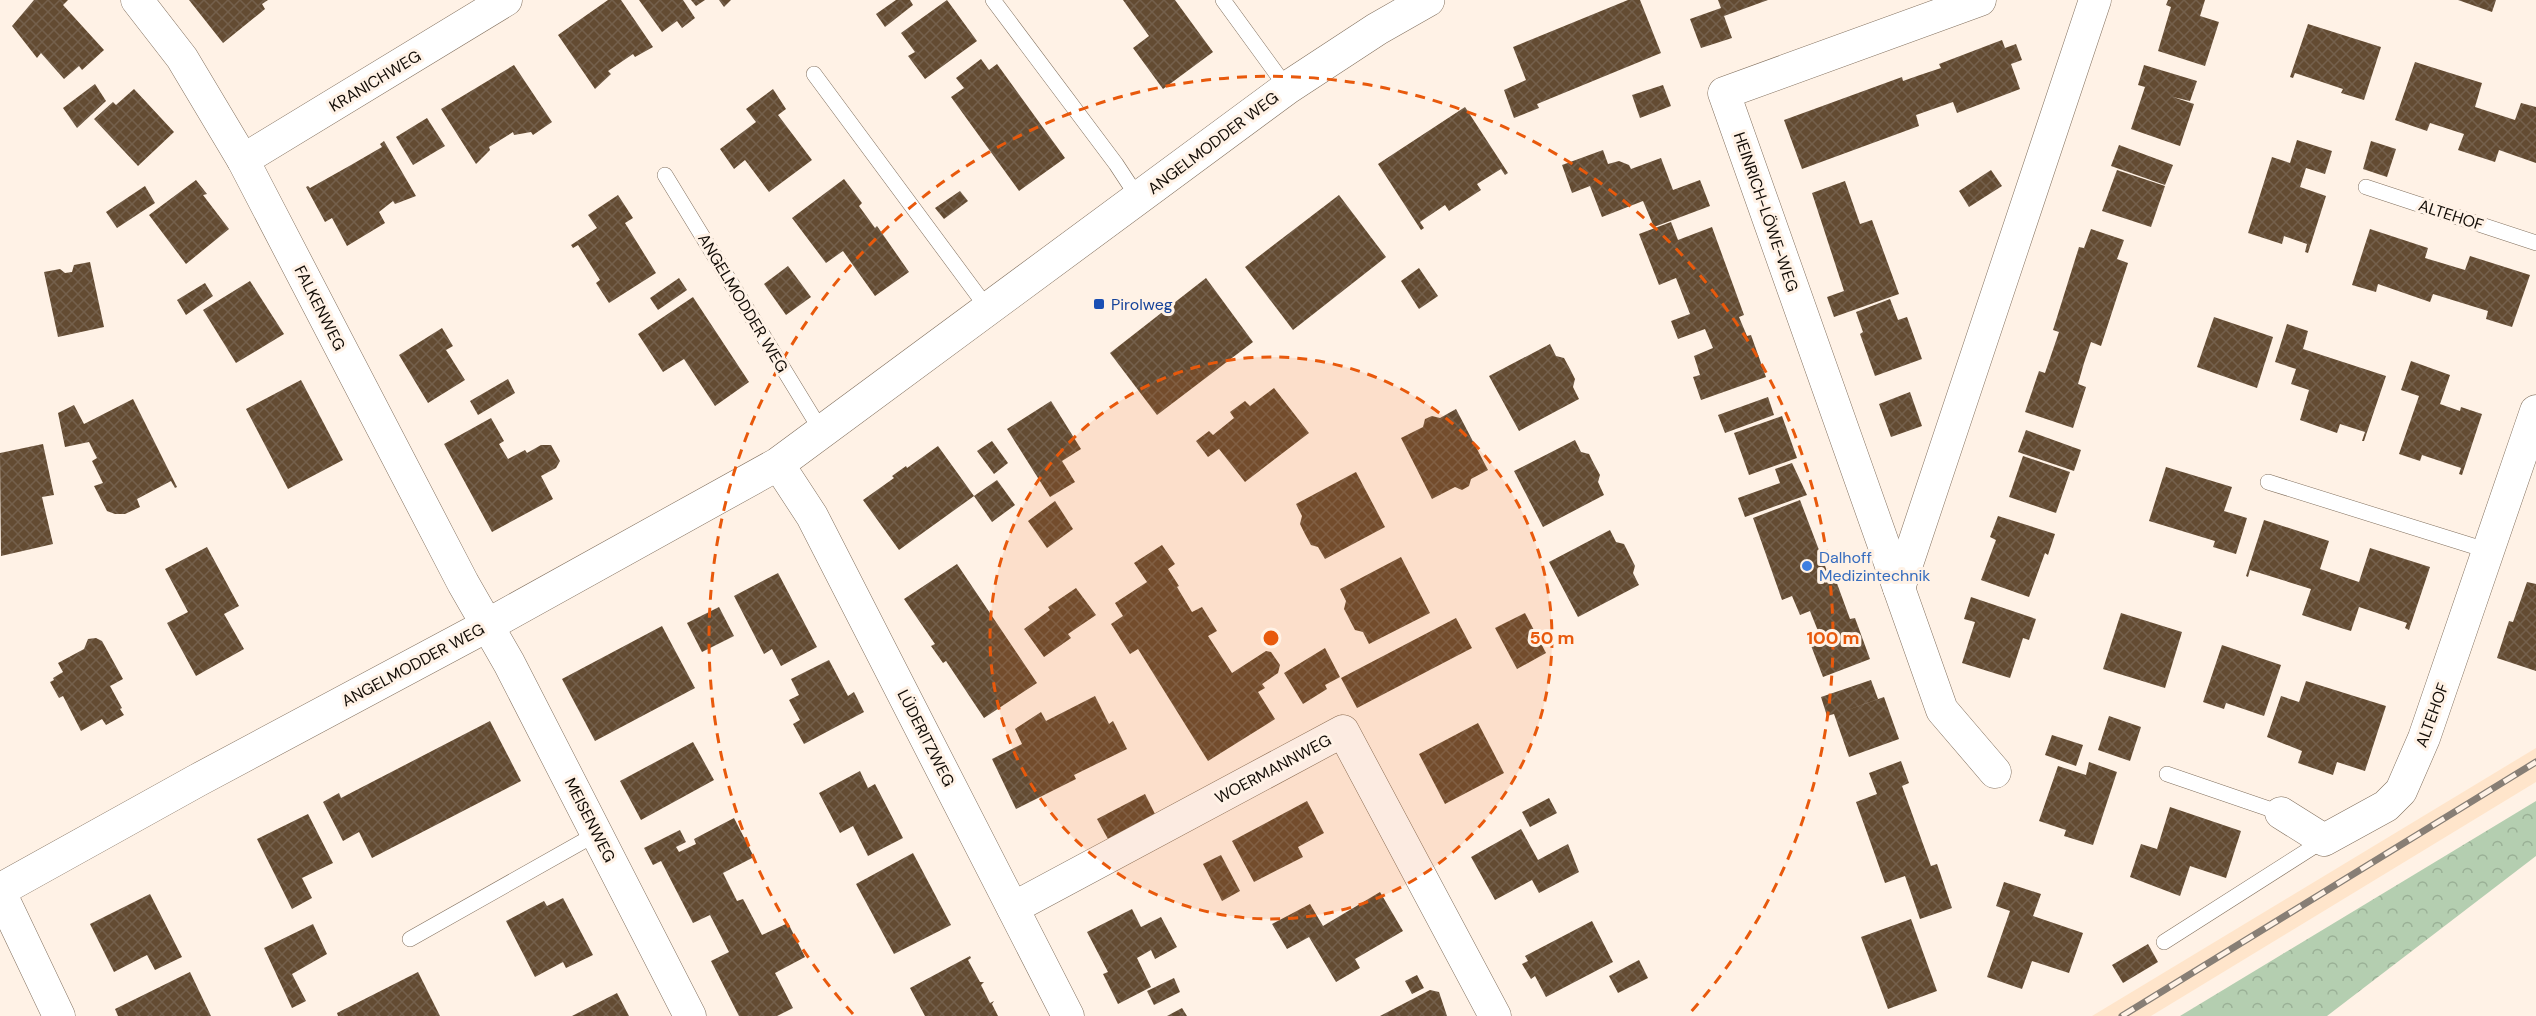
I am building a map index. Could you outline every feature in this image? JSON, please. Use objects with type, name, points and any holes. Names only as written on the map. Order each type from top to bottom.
[{"type":"street","name":"FALKENWEG","points":[[137,0],[182,58],[243,160],[486,626]]},
{"type":"street","name":"KRANICHWEG","points":[[243,160],[506,0]]},
{"type":"street","name":"ANGELMODDER WEG","points":[[0,891],[198,780],[486,626],[778,464],[1287,88],[1377,29],[1428,0]]},
{"type":"street","name":"HEINRICH-LÖWE-WEG","points":[[1980,0],[1724,93],[1942,710],[1995,772]]},
{"type":"street","points":[[1899,588],[2094,0]]},
{"type":"street","name":"ALTEHOF","points":[[2324,840],[2386,806],[2401,791],[2424,738],[2536,411]]},
{"type":"street","name":"LÜDERITZWEG","points":[[778,464],[812,516],[1068,1016]]},
{"type":"street","name":"MEISENWEG","points":[[486,626],[509,663],[690,1016]]},
{"type":"street","name":"WOERMANNWEG","points":[[1013,908],[1343,731],[1495,1016]]},
{"type":"street","points":[[2281,813],[2324,840]]},
{"type":"street","points":[[0,891],[59,1016]]},
{"type":"lane","name":"ANGELMODDER WEG","points":[[993,0],[1116,164],[1139,199]]},
{"type":"lane","name":"ANGELMODDER WEG","points":[[1222,0],[1287,88]]},
{"type":"lane","points":[[814,74],[988,309]]},
{"type":"lane","name":"ANGELMODDER WEG","points":[[665,175],[822,432]]},
{"type":"lane","name":"ALTEHOF","points":[[2366,187],[2536,243]]},
{"type":"lane","points":[[2268,482],[2489,550]]},
{"type":"lane","points":[[2167,774],[2281,813]]},
{"type":"lane","points":[[411,939],[597,834]]},
{"type":"lane","name":"ALTEHOF","points":[[2164,942],[2324,840]]},
{"type":"shaded area","points":[[2536,748],[2536,782],[2151,1016],[2092,1016]]},
{"type":"green space","points":[[2536,801],[2536,856],[2327,1016],[2180,1016]]},
{"type":"building","points":[[34,0],[68,0],[63,5],[104,50],[82,70],[79,66],[64,79],[41,53],[37,58],[12,26]]},
{"type":"building","points":[[189,0],[268,0],[262,4],[265,9],[223,43]]},
{"type":"building","points":[[608,0],[621,0],[653,47],[635,57],[633,54],[608,71],[611,74],[595,89],[558,35]]},
{"type":"building","points":[[639,0],[683,0],[695,18],[682,28],[677,21],[662,32]]},
{"type":"building","points":[[691,0],[705,0],[696,6]]},
{"type":"building","points":[[719,0],[731,0],[724,7]]},
{"type":"building","points":[[896,0],[910,0],[913,5],[885,27],[876,14]]},
{"type":"building","points":[[947,0],[977,41],[925,79],[908,56],[915,52],[901,33]]},
{"type":"building","points":[[1123,0],[1175,0],[1213,52],[1163,89],[1133,48],[1149,36]]},
{"type":"building","points":[[1628,0],[1640,0],[1661,53],[1537,104],[1539,108],[1514,118],[1504,90],[1526,80],[1513,47]]},
{"type":"building","points":[[1718,0],[1768,0],[1724,16],[1732,38],[1701,48],[1690,19],[1721,8]]},
{"type":"building","points":[[2168,0],[2205,0],[2200,16],[2219,22],[2205,66],[2158,51],[2171,7],[2166,5]]},
{"type":"building","points":[[2458,0],[2496,0],[2492,12]]},
{"type":"building","points":[[2308,24],[2381,47],[2364,100],[2341,93],[2343,89],[2295,73],[2293,78],[2290,77]]},
{"type":"building","points":[[2002,40],[2005,48],[2016,44],[2022,60],[2011,64],[2020,89],[1957,113],[1953,102],[1916,115],[1919,126],[1802,169],[1784,120],[1902,77],[1903,81],[1941,68],[1939,64]]},
{"type":"building","points":[[981,59],[989,70],[997,64],[1065,158],[1019,191],[951,97],[964,88],[956,78]]},
{"type":"building","points":[[2415,62],[2482,83],[2475,107],[2515,120],[2521,103],[2536,107],[2536,163],[2499,150],[2495,162],[2458,150],[2464,134],[2430,123],[2427,131],[2395,120]]},
{"type":"building","points":[[514,65],[552,122],[533,135],[531,132],[514,135],[513,132],[489,147],[490,150],[476,164],[441,109]]},
{"type":"building","points":[[2144,65],[2197,81],[2190,101],[2173,97],[2194,104],[2180,146],[2131,129],[2145,87],[2138,85]]},
{"type":"building","points":[[95,84],[106,101],[77,128],[63,108]]},
{"type":"building","points":[[1663,85],[1671,106],[1640,118],[1632,95]]},
{"type":"building","points":[[134,89],[174,132],[138,166],[94,119],[113,102],[116,105]]},
{"type":"building","points":[[773,89],[786,109],[778,115],[812,160],[769,192],[745,160],[734,169],[720,149],[756,122],[746,109]]},
{"type":"building","points":[[1465,107],[1508,173],[1505,175],[1501,169],[1477,184],[1481,190],[1449,211],[1445,205],[1420,222],[1424,228],[1421,230],[1378,164]]},
{"type":"building","points":[[427,118],[445,146],[413,165],[396,137]]},
{"type":"building","points":[[2297,140],[2332,151],[2325,174],[2306,168],[2300,187],[2326,196],[2308,253],[2305,252],[2307,244],[2284,236],[2282,244],[2248,233],[2272,157],[2290,163]]},
{"type":"building","points":[[384,141],[416,196],[395,204],[393,201],[379,212],[385,223],[347,246],[332,218],[325,222],[306,187],[310,188],[382,147],[380,144]]},
{"type":"building","points":[[2371,141],[2396,149],[2387,177],[2363,169]]},
{"type":"building","points":[[2119,145],[2173,165],[2165,185],[2111,166]]},
{"type":"building","points":[[1603,150],[1608,164],[1619,161],[1629,165],[1631,169],[1661,158],[1673,190],[1700,180],[1710,206],[1654,227],[1643,201],[1602,217],[1590,186],[1572,193],[1562,165]]},
{"type":"building","points":[[1991,170],[2002,186],[1969,207],[1959,191]]},
{"type":"building","points":[[2117,170],[2165,186],[2151,227],[2102,211]]},
{"type":"building","points":[[844,179],[862,203],[859,206],[875,228],[877,226],[909,272],[875,296],[843,251],[826,263],[792,218]]},
{"type":"building","points":[[196,180],[207,194],[203,195],[229,229],[186,264],[149,215]]},
{"type":"building","points":[[1845,181],[1860,224],[1872,220],[1899,294],[1834,317],[1827,297],[1844,291],[1812,193]]},
{"type":"building","points":[[145,186],[155,203],[117,228],[106,212]]},
{"type":"building","points":[[960,191],[968,201],[944,219],[935,208]]},
{"type":"building","points":[[618,195],[633,218],[625,223],[656,273],[609,303],[596,283],[600,280],[578,245],[573,248],[571,245],[597,228],[588,215]]},
{"type":"building","points":[[1339,195],[1386,257],[1293,330],[1245,267]]},
{"type":"building","points":[[1671,222],[1678,240],[1712,227],[1744,315],[1739,317],[1747,336],[1751,335],[1766,377],[1701,400],[1693,377],[1700,375],[1694,356],[1713,348],[1705,329],[1678,339],[1671,321],[1690,314],[1676,278],[1659,285],[1639,234]]},
{"type":"building","points":[[2091,229],[2124,240],[2117,259],[2128,263],[2101,346],[2091,342],[2084,363],[2078,384],[2086,387],[2073,428],[2025,412],[2039,371],[2045,373],[2059,332],[2053,330],[2079,247],[2084,248]]},
{"type":"building","points":[[2370,229],[2428,248],[2425,258],[2465,270],[2470,256],[2530,275],[2512,327],[2486,319],[2488,311],[2433,294],[2430,302],[2378,284],[2376,292],[2352,285]]},
{"type":"building","points":[[90,262],[104,327],[58,337],[44,272],[60,269],[65,273],[72,272],[74,265]]},
{"type":"building","points":[[788,266],[811,297],[786,315],[764,284]]},
{"type":"building","points":[[1419,268],[1438,296],[1419,309],[1401,281]]},
{"type":"building","points":[[679,278],[687,290],[658,310],[650,298]]},
{"type":"building","points":[[1206,278],[1253,342],[1157,415],[1110,353]]},
{"type":"building","points":[[250,281],[284,334],[236,363],[203,310]]},
{"type":"building","points":[[205,283],[213,296],[186,315],[177,300]]},
{"type":"building","points":[[693,297],[749,382],[715,406],[684,359],[663,372],[638,334]]},
{"type":"building","points":[[1890,299],[1898,320],[1907,317],[1922,359],[1875,376],[1860,334],[1863,332],[1856,312]]},
{"type":"building","points":[[2214,317],[2273,337],[2257,388],[2197,367]]},
{"type":"building","points":[[2287,324],[2308,331],[2303,349],[2386,376],[2364,441],[2362,441],[2365,432],[2340,424],[2337,433],[2300,420],[2309,390],[2291,384],[2296,369],[2275,362]]},
{"type":"building","points":[[442,328],[453,346],[446,350],[465,380],[428,403],[399,355]]},
{"type":"building","points":[[1550,344],[1556,356],[1564,358],[1570,369],[1575,379],[1573,387],[1579,399],[1519,431],[1489,376]]},
{"type":"building","points":[[2411,361],[2450,375],[2440,404],[2460,411],[2461,407],[2482,414],[2462,475],[2459,474],[2461,468],[2422,455],[2420,461],[2399,454],[2419,396],[2401,390]]},
{"type":"building","points":[[508,379],[515,393],[478,415],[470,401]]},
{"type":"building","points":[[301,380],[343,460],[288,489],[246,409]]},
{"type":"building","points":[[1274,388],[1309,433],[1245,482],[1219,449],[1208,457],[1196,441],[1209,431],[1213,435],[1234,418],[1230,412],[1245,401],[1250,406]]},
{"type":"building","points":[[1910,392],[1922,426],[1891,437],[1879,404]]},
{"type":"building","points":[[1768,397],[1774,415],[1725,433],[1718,415]]},
{"type":"building","points":[[133,399],[177,487],[175,488],[171,481],[137,499],[140,507],[125,514],[115,514],[107,511],[94,486],[103,483],[92,461],[97,458],[89,442],[65,447],[58,413],[74,405],[84,424]]},
{"type":"building","points":[[1051,401],[1081,449],[1062,461],[1075,482],[1050,497],[1007,429]]},
{"type":"building","points":[[1456,409],[1488,470],[1471,479],[1469,486],[1462,490],[1455,487],[1432,499],[1401,438],[1423,427],[1425,419],[1432,416],[1440,418]]},
{"type":"building","points":[[1782,416],[1797,458],[1749,475],[1734,433]]},
{"type":"building","points":[[491,418],[504,441],[499,444],[508,459],[525,450],[527,453],[541,445],[551,445],[560,461],[556,468],[541,476],[553,499],[492,532],[444,444]]},
{"type":"building","points":[[2026,430],[2081,450],[2074,471],[2018,452]]},
{"type":"building","points":[[1575,440],[1581,452],[1589,454],[1600,475],[1598,482],[1604,495],[1543,527],[1514,471]]},
{"type":"building","points":[[992,441],[1008,463],[994,474],[977,451]]},
{"type":"building","points":[[43,444],[54,495],[42,497],[53,544],[1,556],[0,453]]},
{"type":"building","points":[[938,446],[974,496],[899,550],[863,500],[894,478],[892,476]]},
{"type":"building","points":[[2023,456],[2070,472],[2056,513],[2009,497]]},
{"type":"building","points":[[1792,463],[1807,495],[1745,517],[1738,498],[1780,483],[1775,469]]},
{"type":"building","points":[[2166,467],[2232,487],[2224,511],[2247,518],[2236,554],[2213,547],[2215,541],[2149,521]]},
{"type":"building","points":[[1356,472],[1385,527],[1325,559],[1318,547],[1311,545],[1305,534],[1300,524],[1302,516],[1296,504]]},
{"type":"building","points":[[997,480],[1015,505],[992,522],[974,496]]},
{"type":"building","points":[[1800,500],[1830,579],[1835,578],[1850,619],[1855,618],[1870,659],[1823,677],[1807,635],[1818,631],[1810,611],[1800,615],[1792,596],[1782,600],[1753,518]]},
{"type":"building","points":[[1055,501],[1073,529],[1047,548],[1028,521]]},
{"type":"building","points":[[1998,516],[2055,534],[2048,555],[2045,553],[2029,597],[1981,580],[1996,540],[1990,537]]},
{"type":"building","points":[[2264,520],[2329,541],[2320,569],[2359,582],[2370,548],[2430,567],[2409,630],[2405,628],[2407,623],[2359,607],[2351,631],[2344,629],[2302,615],[2311,589],[2250,570],[2248,577],[2246,576]]},
{"type":"building","points":[[1610,530],[1616,542],[1624,544],[1635,566],[1633,573],[1639,585],[1578,617],[1549,562]]},
{"type":"building","points":[[1162,545],[1175,564],[1168,569],[1192,612],[1202,607],[1217,631],[1208,636],[1232,673],[1266,651],[1271,652],[1280,665],[1278,673],[1262,684],[1265,688],[1258,692],[1275,719],[1208,761],[1138,649],[1130,654],[1111,624],[1123,616],[1115,603],[1147,582],[1134,563]]},
{"type":"building","points":[[207,547],[239,606],[224,614],[244,649],[196,676],[167,623],[188,612],[165,569]]},
{"type":"building","points":[[1401,557],[1430,613],[1369,644],[1363,632],[1355,630],[1344,609],[1346,601],[1340,589]]},
{"type":"building","points":[[957,564],[1037,683],[984,718],[946,661],[943,663],[931,646],[935,644],[904,599]]},
{"type":"building","points":[[778,573],[817,647],[781,666],[772,649],[764,654],[734,596]]},
{"type":"building","points":[[2527,582],[2536,584],[2536,671],[2497,658],[2509,621],[2513,622]]},
{"type":"building","points":[[1076,588],[1096,615],[1068,634],[1071,638],[1044,657],[1024,629],[1050,610],[1048,607]]},
{"type":"building","points":[[1971,597],[2036,619],[2029,640],[2023,638],[2010,678],[1962,663],[1975,622],[1964,619]]},
{"type":"building","points":[[719,607],[734,636],[702,652],[687,623]]},
{"type":"building","points":[[1525,613],[1546,653],[1517,669],[1495,628]]},
{"type":"building","points":[[2121,613],[2182,632],[2165,688],[2103,669]]},
{"type":"building","points":[[1456,618],[1472,648],[1357,708],[1341,678]]},
{"type":"building","points":[[662,626],[695,688],[595,741],[562,679]]},
{"type":"building","points":[[96,638],[102,641],[123,679],[110,686],[124,715],[106,725],[102,719],[81,731],[63,696],[59,698],[50,682],[63,672],[58,663],[84,649],[88,639]]},
{"type":"building","points":[[2222,645],[2281,665],[2264,716],[2226,703],[2224,709],[2203,702]]},
{"type":"building","points":[[1325,648],[1340,677],[1325,685],[1327,689],[1303,704],[1284,673]]},
{"type":"building","points":[[829,660],[848,696],[854,692],[864,712],[804,744],[793,724],[800,720],[789,700],[799,695],[791,679]]},
{"type":"building","points":[[1871,680],[1878,699],[1839,713],[1884,697],[1899,739],[1849,757],[1834,714],[1827,716],[1821,697]]},
{"type":"building","points":[[2306,681],[2386,706],[2365,771],[2337,762],[2333,775],[2298,763],[2302,751],[2267,737],[2281,696],[2299,702]]},
{"type":"building","points":[[1095,696],[1109,724],[1113,721],[1127,749],[1074,775],[1076,779],[1016,809],[992,759],[1022,744],[1015,729],[1041,712],[1046,721]]},
{"type":"building","points":[[2109,716],[2141,727],[2130,761],[2098,750]]},
{"type":"building","points":[[490,721],[521,781],[372,858],[359,832],[343,841],[323,802],[339,793],[341,798]]},
{"type":"building","points":[[1478,723],[1504,773],[1445,804],[1419,754]]},
{"type":"building","points":[[2052,735],[2083,745],[2076,766],[2045,755]]},
{"type":"building","points":[[693,742],[714,780],[641,820],[620,781]]},
{"type":"building","points":[[1901,761],[1909,783],[1902,786],[1931,866],[1937,864],[1952,908],[1920,919],[1905,876],[1885,883],[1856,802],[1877,794],[1869,773]]},
{"type":"building","points":[[2089,762],[2117,772],[2093,845],[2064,836],[2066,830],[2039,821],[2058,766],[2086,775]]},
{"type":"building","points":[[860,771],[868,788],[875,784],[903,838],[868,856],[853,826],[840,833],[819,793]]},
{"type":"building","points":[[1145,794],[1155,814],[1108,839],[1097,819]]},
{"type":"building","points":[[1549,798],[1557,813],[1530,827],[1522,812]]},
{"type":"building","points":[[1307,801],[1324,833],[1298,847],[1303,857],[1254,882],[1232,841]]},
{"type":"building","points":[[2170,807],[2241,831],[2226,878],[2190,866],[2180,896],[2130,877],[2141,844],[2157,849]]},
{"type":"building","points":[[308,814],[333,863],[302,878],[312,898],[292,909],[257,839]]},
{"type":"building","points":[[734,818],[754,857],[723,873],[737,901],[743,899],[762,935],[788,923],[805,957],[775,973],[793,1008],[777,1016],[739,1016],[711,961],[729,952],[710,915],[693,923],[661,861],[653,865],[644,848],[680,830],[686,842],[676,847],[679,852],[696,844],[694,839]]},
{"type":"building","points":[[1521,829],[1538,860],[1568,844],[1579,872],[1539,893],[1532,880],[1495,900],[1471,857]]},
{"type":"building","points":[[913,853],[951,925],[894,954],[856,884]]},
{"type":"building","points":[[1221,855],[1240,891],[1222,901],[1203,864]]},
{"type":"building","points":[[2004,882],[2041,894],[2033,916],[2083,933],[2069,973],[2032,961],[2022,989],[1987,977],[2010,911],[1996,906]]},
{"type":"building","points":[[1380,892],[1403,931],[1355,959],[1360,968],[1336,982],[1309,937],[1287,949],[1272,924],[1310,904],[1323,926]]},
{"type":"building","points":[[150,894],[182,957],[155,970],[147,955],[114,972],[90,924]]},
{"type":"building","points":[[563,898],[593,955],[566,968],[563,962],[535,977],[506,921],[544,901],[547,906]]},
{"type":"building","points":[[1132,909],[1141,927],[1161,917],[1177,947],[1155,959],[1151,950],[1137,958],[1151,987],[1118,1004],[1103,974],[1108,972],[1087,932]]},
{"type":"building","points":[[1911,919],[1937,991],[1888,1009],[1861,937]]},
{"type":"building","points":[[1592,921],[1613,962],[1546,997],[1535,976],[1531,979],[1522,964],[1528,961],[1525,956]]},
{"type":"building","points":[[313,924],[327,954],[292,974],[306,1001],[292,1008],[264,948]]},
{"type":"building","points":[[2148,944],[2158,962],[2123,983],[2112,965]]},
{"type":"building","points":[[970,956],[968,960],[980,982],[984,982],[981,985],[990,1003],[994,1001],[992,1004],[998,1016],[925,1016],[910,988]]},
{"type":"building","points":[[1639,960],[1648,978],[1618,993],[1609,976]]},
{"type":"building","points":[[190,972],[211,1016],[118,1016],[115,1009]]},
{"type":"building","points":[[418,972],[440,1016],[338,1016],[337,1013]]},
{"type":"building","points":[[1417,975],[1424,988],[1412,994],[1405,981]]},
{"type":"building","points":[[1174,978],[1180,992],[1154,1005],[1147,991]]},
{"type":"building","points":[[1430,990],[1439,992],[1447,1016],[1380,1016]]},
{"type":"building","points":[[617,993],[629,1016],[572,1016]]},
{"type":"building","points":[[1182,1008],[1187,1016],[1167,1016]]},
{"type":"railway","points":[[2122,1016],[2536,762]]},
{"type":"place","name":"Pirolweg","points":[[1099,304]]},
{"type":"place","name":"Dalhoff Medizintechnik","points":[[1807,566]]}]
